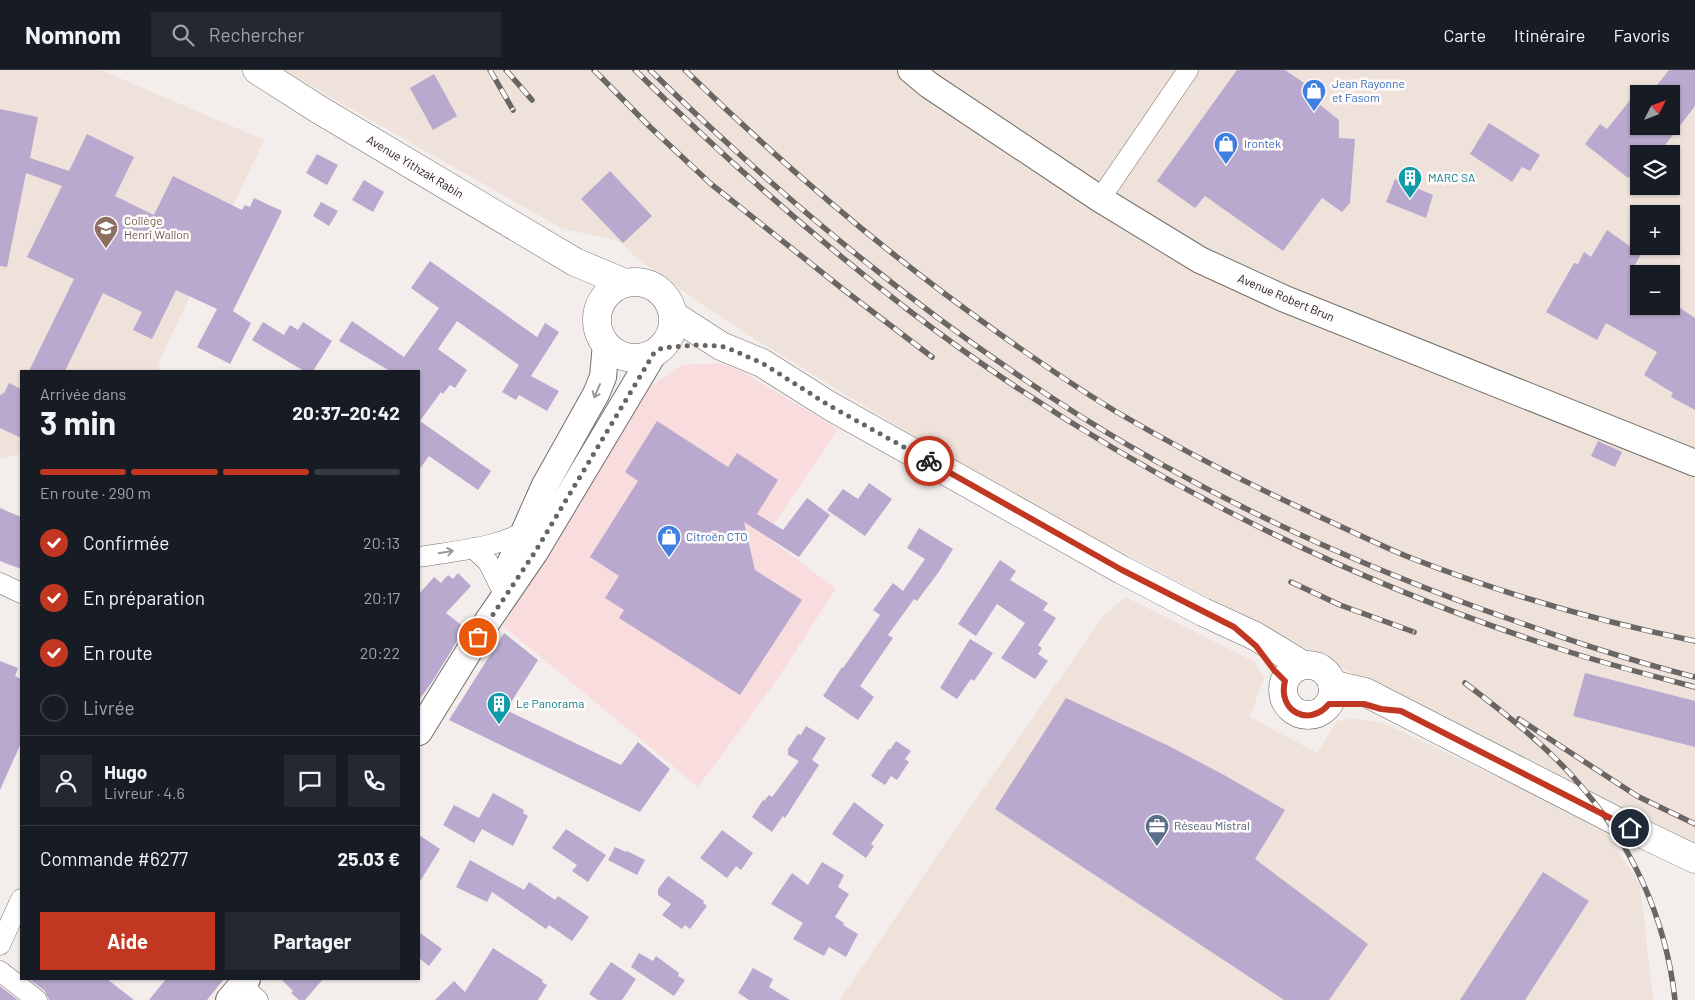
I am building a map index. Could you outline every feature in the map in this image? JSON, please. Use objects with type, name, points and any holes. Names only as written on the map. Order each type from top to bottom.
[{"type":"main road","name":"Avenue Yithzak Rabin","points":[[257,70],[326,114],[575,262],[626,283]]},
{"type":"main road","name":"Avenue Yithzak Rabin","points":[[575,262],[600,306]]},
{"type":"main road","points":[[658,350],[669,338],[673,327],[673,315],[669,302],[662,292],[651,285],[638,282],[626,283],[610,292],[600,306],[597,319],[599,332],[606,344],[616,353],[628,358],[642,358],[658,350],[708,344],[721,346]]},
{"type":"main road","points":[[673,315],[721,346],[762,363],[830,406],[1122,570],[1234,627],[1256,646],[1274,670],[1294,673],[1314,666],[1324,671],[1331,680],[1331,694],[1325,709],[1306,716],[1296,712],[1289,706],[1285,701],[1283,688],[1294,673]]},
{"type":"main road","points":[[1331,694],[1366,692],[1630,828],[1695,859]]},
{"type":"street","name":"Avenue Robert Brun","points":[[911,70],[929,85],[1100,199],[1200,260],[1285,299],[1695,463]]},
{"type":"street","points":[[1100,199],[1188,70]]},
{"type":"street","points":[[487,622],[500,586],[545,485],[596,394],[603,377],[606,344]]},
{"type":"street","points":[[420,730],[487,622],[535,552],[658,350]]},
{"type":"street","points":[[420,557],[473,548],[510,539],[524,532],[546,516],[569,494]]},
{"type":"street","points":[[473,548],[488,562],[500,586]]},
{"type":"street","points":[[0,583],[20,593]]},
{"type":"street","points":[[0,944],[20,902]]},
{"type":"street","points":[[0,970],[37,1000]]},
{"type":"shaded area","name":"Collège Henri Wallon","points":[[0,70],[101,70],[264,140],[161,357],[158,370],[20,370],[20,454],[0,459]]},
{"type":"shaded area","points":[[283,70],[897,70],[1090,202],[1695,473],[1695,853],[1059,519],[925,443],[750,336],[635,257],[621,242],[561,228]]},
{"type":"shaded area","points":[[923,70],[1695,70],[1695,450],[1345,309],[1219,262],[1126,198],[1031,140]]},
{"type":"shaded area","points":[[720,363],[741,371],[838,429],[766,536],[836,589],[774,684],[698,787],[503,626],[645,390],[682,365]]},
{"type":"shaded area","points":[[1126,597],[1255,662],[1264,678],[1250,717],[1317,753],[1337,721],[1355,718],[1388,725],[1601,826],[1640,884],[1653,1000],[840,1000],[938,854],[1104,615]]},
{"type":"building","points":[[1237,70],[1285,70],[1307,85],[1303,91],[1339,120],[1339,138],[1355,139],[1350,203],[1342,212],[1322,198],[1283,251],[1205,196],[1195,208],[1157,181]]},
{"type":"building","points":[[1669,70],[1695,70],[1695,106],[1680,125],[1680,85],[1657,85]]},
{"type":"building","points":[[434,74],[457,116],[433,130],[410,88]]},
{"type":"building","points":[[1630,100],[1630,135],[1673,135],[1665,145],[1630,145],[1630,176],[1628,178],[1585,144],[1600,124],[1607,129]]},
{"type":"building","points":[[0,109],[38,117],[30,158],[69,171],[87,134],[134,157],[115,196],[154,215],[173,176],[242,210],[245,205],[250,207],[254,198],[282,211],[233,311],[251,323],[230,364],[197,347],[217,309],[176,290],[152,339],[133,330],[142,312],[103,293],[65,370],[29,370],[74,279],[27,257],[62,186],[26,173],[7,267],[0,266]]},
{"type":"building","points":[[1489,123],[1540,155],[1530,171],[1522,167],[1512,182],[1470,154]]},
{"type":"building","points":[[317,154],[338,165],[327,185],[306,173]]},
{"type":"building","points":[[610,171],[652,216],[623,243],[581,199]]},
{"type":"building","name":"MARC SA","points":[[1395,179],[1433,195],[1426,218],[1386,202]]},
{"type":"building","points":[[364,180],[384,192],[373,212],[352,200]]},
{"type":"building","points":[[321,202],[338,211],[329,226],[313,216]]},
{"type":"building","points":[[1607,230],[1630,246],[1630,255],[1640,255],[1635,265],[1630,265],[1630,315],[1680,315],[1680,308],[1695,318],[1695,410],[1671,397],[1673,393],[1644,375],[1657,352],[1606,323],[1597,340],[1546,312],[1574,263],[1578,264],[1584,252],[1591,257]]},
{"type":"building","points":[[430,261],[537,337],[545,323],[559,332],[531,376],[559,391],[547,411],[519,395],[516,400],[502,392],[519,365],[457,321],[438,349],[467,370],[455,388],[450,385],[443,394],[441,392],[420,421],[420,370],[388,370],[339,341],[352,321],[404,357],[439,308],[411,288]]},
{"type":"building","points":[[263,322],[284,335],[290,325],[298,330],[303,322],[332,341],[314,370],[302,370],[252,340]]},
{"type":"building","points":[[9,383],[20,388],[20,438],[0,428],[0,395],[4,393]]},
{"type":"building","points":[[420,421],[491,471],[478,490],[429,456],[420,469]]},
{"type":"building","name":"Citroën CTO","points":[[657,421],[728,467],[737,453],[778,480],[757,514],[783,530],[807,498],[830,515],[799,557],[744,522],[755,570],[802,600],[740,695],[619,618],[624,610],[605,598],[619,576],[590,557],[638,481],[625,472]]},
{"type":"building","points":[[1598,441],[1622,452],[1615,467],[1591,456]]},
{"type":"building","points":[[869,483],[892,499],[865,536],[827,510],[843,489],[858,499]]},
{"type":"building","points":[[0,508],[20,517],[20,569],[0,561]]},
{"type":"building","points":[[919,528],[953,549],[917,601],[914,599],[888,635],[893,638],[860,686],[874,697],[858,720],[823,696],[880,615],[873,610],[893,583],[903,591],[925,559],[907,548]]},
{"type":"building","points":[[1000,560],[1016,571],[1010,580],[1048,603],[1043,610],[1056,618],[1038,645],[1042,648],[1038,654],[1048,661],[1035,679],[1001,658],[1025,623],[997,604],[976,636],[958,624]]},
{"type":"building","points":[[458,573],[471,586],[446,613],[465,628],[420,699],[420,593],[434,577],[441,583],[448,575],[453,579]]},
{"type":"building","name":"Le Panorama","points":[[504,633],[538,660],[506,710],[621,765],[638,742],[670,769],[640,812],[449,720]]},
{"type":"building","points":[[970,639],[993,653],[974,681],[971,679],[957,699],[940,688]]},
{"type":"building","points":[[0,661],[18,668],[15,676],[20,678],[20,745],[0,790]]},
{"type":"building","points":[[1585,673],[1695,701],[1695,747],[1573,716]]},
{"type":"building","name":"Réseau Mistral","points":[[1066,698],[1167,745],[1285,810],[1255,859],[1368,944],[1329,1000],[1284,1000],[995,809]]},
{"type":"building","points":[[806,726],[826,738],[812,760],[819,765],[785,818],[783,816],[772,832],[752,817],[763,800],[769,795],[772,797],[799,761],[788,755],[788,749],[798,734],[801,735]]},
{"type":"building","points":[[896,741],[911,751],[905,759],[909,762],[897,780],[891,776],[885,785],[871,776]]},
{"type":"building","points":[[493,793],[524,810],[523,813],[528,816],[513,846],[482,829],[474,843],[443,825],[454,805],[479,818]]},
{"type":"building","points":[[854,802],[884,825],[871,844],[874,846],[866,858],[832,834]]},
{"type":"building","points":[[566,829],[606,855],[588,882],[572,871],[577,865],[552,848]]},
{"type":"building","points":[[722,830],[753,853],[741,870],[736,866],[727,878],[700,858]]},
{"type":"building","points":[[420,836],[440,849],[420,881]]},
{"type":"building","points":[[615,847],[645,860],[637,875],[608,860]]},
{"type":"building","points":[[470,860],[524,890],[529,882],[555,900],[558,896],[589,917],[572,941],[549,925],[546,929],[492,892],[487,902],[456,887]]},
{"type":"building","points":[[822,862],[844,875],[838,887],[849,894],[835,917],[844,923],[843,925],[858,934],[846,957],[829,947],[824,956],[793,939],[803,923],[771,904],[792,873],[808,885]]},
{"type":"building","points":[[1543,872],[1589,901],[1525,1000],[1460,1000]]},
{"type":"building","points":[[668,876],[704,901],[703,903],[707,906],[690,929],[685,925],[682,929],[662,915],[671,904],[658,895],[658,889]]},
{"type":"building","points":[[420,933],[442,949],[429,966],[420,959]]},
{"type":"building","points":[[493,948],[543,980],[542,982],[547,985],[538,1000],[435,1000],[454,981],[465,992]]},
{"type":"building","points":[[639,953],[653,961],[656,956],[679,973],[678,976],[685,980],[674,996],[631,967]]},
{"type":"building","points":[[611,962],[636,979],[622,1000],[598,1000],[589,994]]},
{"type":"building","points":[[753,968],[773,979],[769,987],[790,1000],[749,1000],[738,993]]},
{"type":"building","points":[[30,980],[108,980],[134,1000],[49,1000],[45,991]]},
{"type":"building","points":[[165,980],[223,980],[207,1000],[149,1000]]},
{"type":"building","points":[[282,980],[322,980],[305,1000],[299,1000],[291,993],[293,991]]},
{"type":"building","points":[[0,986],[18,1000],[0,1000]]},
{"type":"railway","points":[[490,70],[513,110]]},
{"type":"railway","points":[[506,70],[532,100]]},
{"type":"railway","points":[[594,70],[650,127],[711,184],[932,357]]},
{"type":"railway","points":[[635,70],[767,194],[871,281],[981,363],[1057,414],[1136,462],[1217,506],[1300,547],[1385,584],[1470,618],[1557,648],[1608,664],[1695,687]]},
{"type":"railway","points":[[650,70],[751,165],[910,297],[1022,378],[1128,445],[1177,473],[1277,524],[1380,569],[1484,610],[1615,654],[1695,677]]},
{"type":"railway","points":[[685,70],[811,186],[911,268],[1028,354],[1115,411],[1190,453],[1268,492],[1406,556],[1477,582],[1549,605],[1695,641]]},
{"type":"railway","points":[[1291,582],[1340,605],[1414,632]]},
{"type":"railway","points":[[1465,683],[1508,716],[1549,752],[1574,778],[1612,827],[1642,881],[1654,910],[1663,939],[1675,1000]]},
{"type":"railway","points":[[1519,719],[1637,796],[1695,824]]},
{"type":"way so far","points":[[478,637],[535,552],[654,353],[662,348],[708,344],[730,349],[762,363],[830,406],[929,461]]},
{"type":"place","name":"Jean Rayonne et Fasom","points":[[1314,112]]},
{"type":"place","name":"Irontek","points":[[1226,165]]},
{"type":"place","name":"MARC SA","points":[[1410,199]]},
{"type":"place","name":"Collège Henri Wallon","points":[[106,249]]},
{"type":"place","name":"Citroën CTO","points":[[669,558]]},
{"type":"place","name":"Le Panorama","points":[[499,725]]},
{"type":"place","name":"Réseau Mistral","points":[[1157,847]]},
{"type":"route","points":[[929,461],[1122,570],[1234,627],[1256,646],[1285,681],[1283,688],[1285,701],[1296,712],[1306,716],[1313,715],[1320,713],[1329,704],[1348,703],[1401,711],[1630,828]]}]
